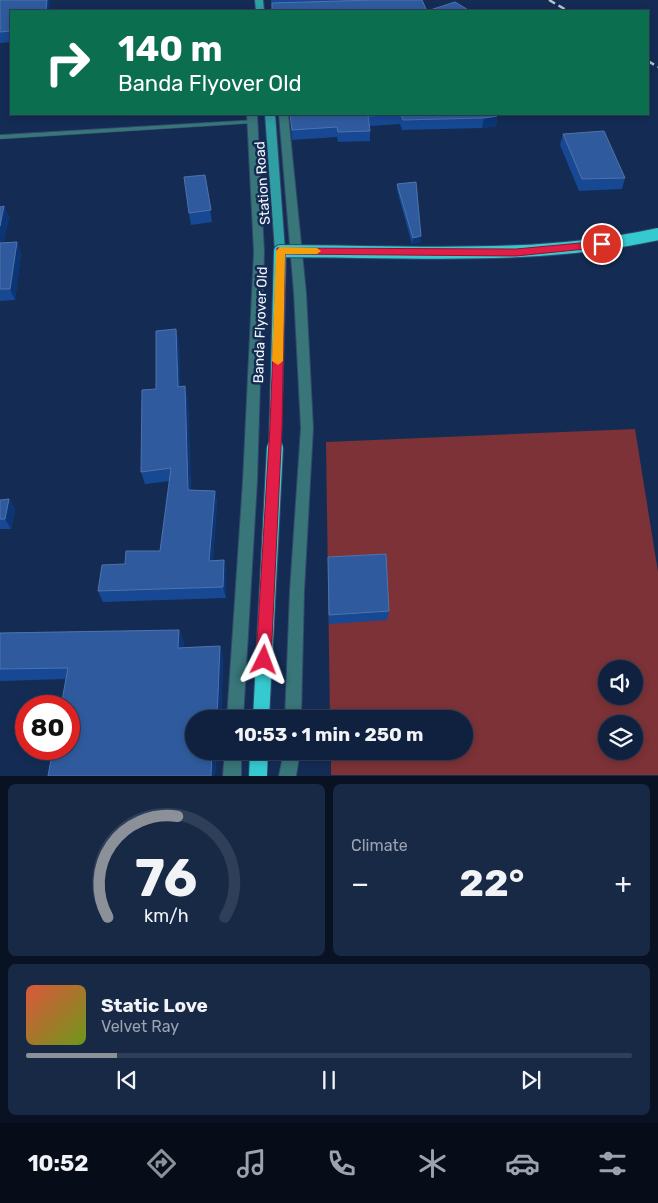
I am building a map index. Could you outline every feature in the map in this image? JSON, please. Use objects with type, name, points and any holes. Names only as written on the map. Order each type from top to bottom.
[{"type":"highway","name":"Banda Flyover Old","points":[[261,710],[276,426],[280,251],[516,252],[623,242],[658,234]]},
{"type":"highway","points":[[258,776],[259,760]]},
{"type":"main road","name":"Station Road","points":[[270,115],[280,251]]},
{"type":"street","points":[[283,115],[300,293],[307,428],[297,591],[293,710]]},
{"type":"street","points":[[236,710],[250,481],[259,252],[252,118]]},
{"type":"street","points":[[232,776],[233,760]]},
{"type":"street","points":[[288,776],[291,760]]},
{"type":"lane","points":[[0,137],[252,118]]},
{"type":"shaded area","points":[[635,429],[658,572],[658,775],[331,775],[331,760],[473,760],[473,710],[330,710],[326,442]]},
{"type":"building","points":[[0,0],[47,0],[46,10],[10,10],[10,31],[0,32]]},
{"type":"building","points":[[422,0],[427,10],[272,10],[272,3]]},
{"type":"building","points":[[455,2],[468,10],[430,10]]},
{"type":"building","points":[[290,115],[384,115],[368,116],[370,131],[338,132],[337,127],[292,130]]},
{"type":"building","points":[[401,115],[497,116],[484,118],[403,120]]},
{"type":"building","points":[[604,131],[625,178],[582,179],[563,134]]},
{"type":"building","points":[[205,175],[211,210],[189,213],[184,177]]},
{"type":"building","points":[[416,182],[421,236],[413,238],[397,184]]},
{"type":"building","points":[[4,206],[0,226],[0,207]]},
{"type":"building","points":[[17,242],[10,289],[0,289],[0,243]]},
{"type":"building","points":[[176,329],[178,387],[185,386],[188,490],[215,491],[209,561],[224,560],[223,587],[98,591],[102,565],[125,564],[126,551],[160,551],[171,468],[141,472],[142,390],[156,389],[156,331]]},
{"type":"building","points":[[9,499],[5,519],[0,519],[0,500]]},
{"type":"building","points":[[386,554],[389,611],[329,615],[328,557]]},
{"type":"building","points":[[179,630],[178,648],[220,646],[217,710],[185,710],[185,760],[212,760],[211,776],[48,776],[51,760],[80,760],[80,695],[63,695],[68,668],[0,669],[0,633]]},
{"type":"railway","points":[[549,0],[566,10]]},
{"type":"railway","points":[[649,62],[658,67]]},
{"type":"slow traffic","points":[[278,361],[280,251],[317,251]]},
{"type":"route","points":[[264,660],[276,426],[280,251],[516,252],[602,244]]}]
